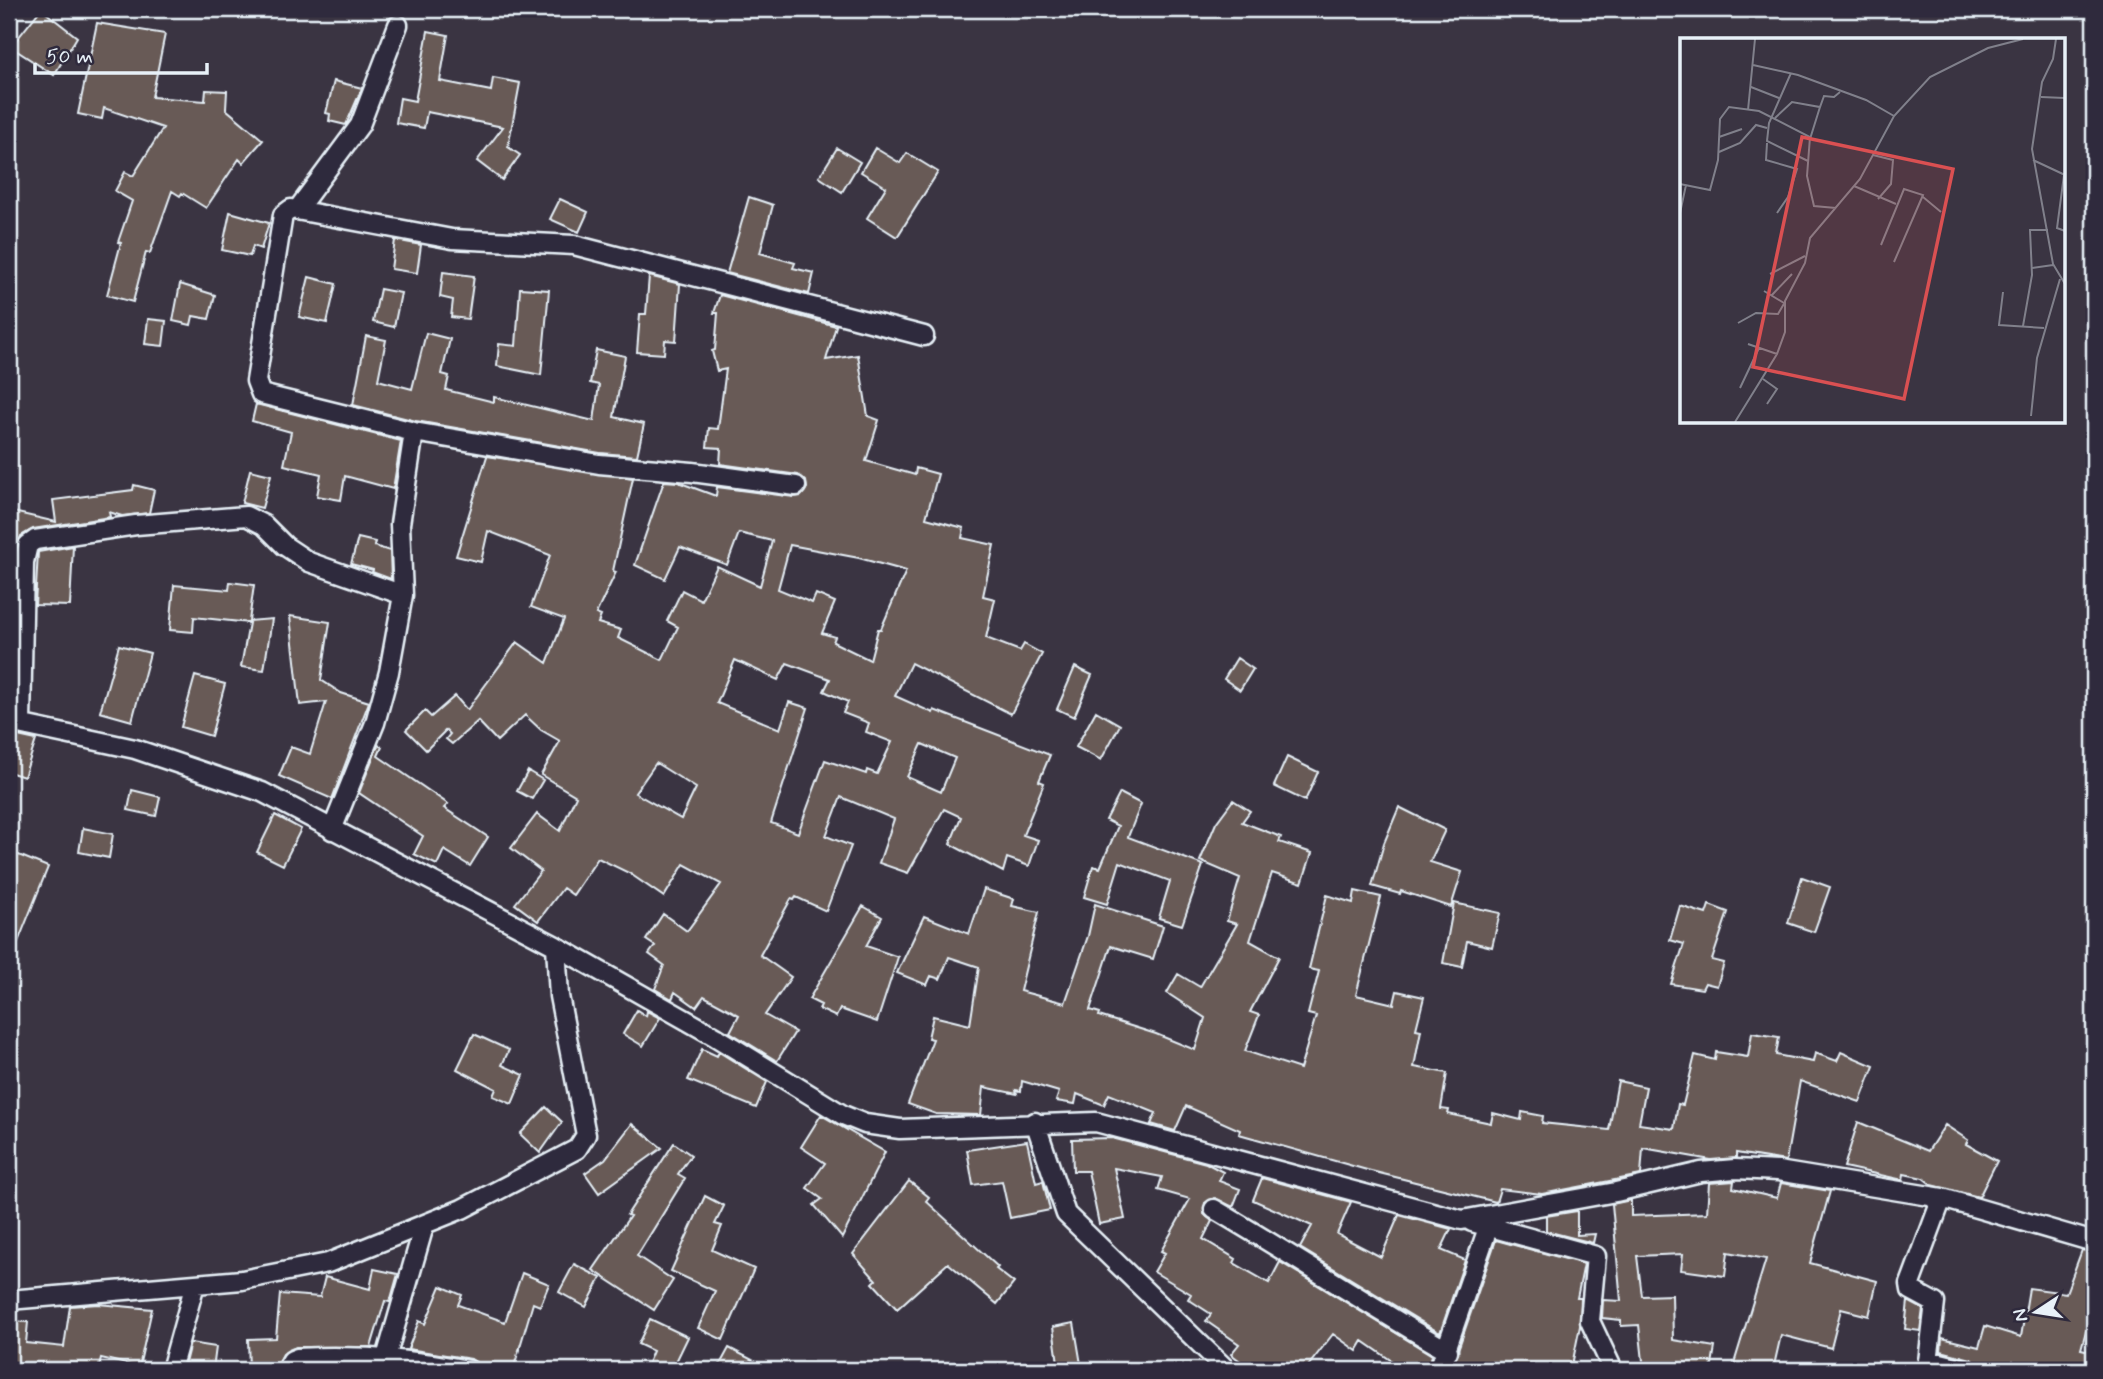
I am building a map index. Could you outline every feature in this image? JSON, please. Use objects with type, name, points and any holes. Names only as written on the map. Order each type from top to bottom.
[{"type":"street","points":[[297,210],[360,125],[398,24]]},
{"type":"street","points":[[796,486],[692,472],[598,464],[414,432],[266,396],[258,390],[256,381],[283,215],[286,211],[297,210],[452,239],[574,245],[924,337]]},
{"type":"street","points":[[332,830],[375,723],[389,672],[403,595],[400,524],[414,432]]},
{"type":"street","points":[[403,595],[309,562],[285,546],[264,525],[246,516],[136,525],[35,540],[28,545],[24,562],[15,723],[135,749],[262,792],[556,946],[716,1037],[843,1115],[865,1124],[900,1129],[1035,1122],[1096,1122],[1489,1225],[1596,1256],[1590,1321],[1613,1370]]},
{"type":"street","points":[[9,1300],[242,1280],[328,1263],[424,1226],[577,1149],[586,1135],[559,996],[556,946]]},
{"type":"street","points":[[1035,1122],[1066,1214],[1227,1370]]},
{"type":"street","points":[[1462,1220],[1616,1192],[1701,1172],[1735,1169],[1778,1171],[1942,1198],[2094,1242]]},
{"type":"street","points":[[1942,1198],[1910,1284],[1911,1290],[1935,1303],[1927,1365],[1968,1370]]},
{"type":"street","points":[[1214,1209],[1322,1272],[1384,1315],[1448,1351]]},
{"type":"street","points":[[1439,1370],[1448,1351],[1489,1225]]},
{"type":"street","points":[[386,1358],[424,1226]]},
{"type":"street","points":[[171,1370],[195,1284]]},
{"type":"street","points":[[286,1370],[292,1360],[298,1358],[386,1358],[469,1370]]},
{"type":"building","points":[[41,9],[77,37],[54,75],[11,47]]},
{"type":"building","points":[[97,23],[165,34],[152,97],[205,101],[206,90],[227,91],[226,109],[263,140],[243,163],[239,159],[206,208],[182,193],[180,196],[172,191],[150,253],[146,252],[133,302],[107,295],[121,243],[118,242],[132,201],[115,191],[125,172],[133,176],[163,128],[104,108],[102,119],[78,114]]},
{"type":"building","points":[[428,31],[448,35],[440,81],[491,91],[493,78],[520,83],[508,147],[520,155],[502,180],[477,161],[503,127],[427,112],[424,128],[396,123],[400,98],[415,101]]},
{"type":"building","points":[[334,81],[362,88],[346,125],[329,121],[330,114],[326,113]]},
{"type":"building","points":[[837,148],[860,162],[842,192],[819,177]]},
{"type":"building","points":[[875,148],[900,163],[907,153],[938,172],[897,237],[867,218],[886,187],[861,172]]},
{"type":"building","points":[[749,197],[773,205],[760,253],[795,263],[793,268],[814,273],[809,294],[727,273]]},
{"type":"building","points":[[560,199],[588,212],[579,232],[550,219]]},
{"type":"building","points":[[230,212],[269,223],[261,249],[253,246],[250,256],[222,250]]},
{"type":"building","points":[[395,240],[421,245],[417,273],[391,269]]},
{"type":"building","points":[[443,272],[474,276],[468,319],[451,317],[453,300],[440,297]]},
{"type":"building","points":[[649,276],[680,284],[676,341],[665,340],[664,354],[637,352],[640,314],[646,314]]},
{"type":"building","points":[[309,277],[336,284],[327,323],[299,317]]},
{"type":"building","points":[[180,284],[215,295],[209,319],[193,316],[191,325],[173,321]]},
{"type":"building","points":[[520,288],[549,290],[541,375],[497,366],[499,344],[516,346]]},
{"type":"building","points":[[380,289],[401,293],[394,327],[373,322]]},
{"type":"building","points":[[720,295],[836,326],[826,360],[858,355],[868,416],[879,420],[866,461],[915,475],[916,468],[938,474],[926,518],[964,528],[962,538],[994,545],[983,596],[995,599],[986,638],[1020,651],[1024,644],[1042,654],[1011,714],[911,663],[895,696],[933,713],[934,710],[1050,755],[1039,781],[1044,783],[1023,835],[1038,840],[1029,866],[1007,858],[1003,872],[950,844],[961,817],[944,809],[908,873],[879,863],[894,819],[841,797],[826,836],[851,846],[826,911],[796,897],[791,899],[760,955],[791,977],[765,1015],[795,1032],[777,1061],[730,1032],[739,1015],[704,996],[696,1007],[675,992],[672,999],[655,989],[664,965],[649,954],[655,946],[646,940],[663,914],[687,931],[721,884],[684,864],[664,897],[629,873],[598,858],[573,895],[563,888],[538,921],[515,904],[541,871],[511,848],[537,814],[560,831],[576,796],[541,775],[560,741],[541,730],[525,715],[497,741],[478,721],[452,744],[446,739],[450,734],[446,730],[426,750],[406,730],[425,711],[431,717],[455,696],[467,710],[517,642],[547,663],[564,619],[531,607],[550,555],[488,531],[481,562],[456,556],[487,456],[633,478],[613,571],[616,572],[596,614],[601,616],[598,623],[621,630],[618,638],[662,660],[678,627],[667,621],[682,590],[701,600],[717,566],[760,586],[772,541],[739,533],[727,565],[680,547],[665,579],[635,565],[664,481],[678,482],[716,496],[717,487],[794,497],[801,496],[807,488],[806,481],[798,475],[720,464],[721,448],[707,447],[709,428],[718,429],[726,369],[717,371],[712,351],[715,350],[718,313],[714,313]],"holes":[[[790,545],[859,558],[906,571],[881,629],[878,629],[870,660],[833,642],[835,637],[822,633],[835,602],[816,594],[812,603],[778,589]],[[735,660],[778,680],[787,663],[830,679],[824,691],[848,702],[843,713],[869,723],[866,732],[892,742],[877,774],[867,770],[866,774],[825,760],[798,833],[771,823],[808,708],[789,702],[780,729],[717,703]],[[922,744],[955,758],[941,792],[907,777]],[[656,763],[696,788],[681,819],[635,793]]]},
{"type":"building","points":[[148,319],[166,321],[163,346],[145,344]]},
{"type":"building","points":[[426,333],[450,339],[442,374],[449,376],[446,390],[494,402],[494,397],[594,421],[599,385],[590,383],[596,350],[625,356],[614,417],[644,424],[637,456],[600,453],[416,421],[353,405],[366,336],[386,340],[378,380],[412,389]]},
{"type":"building","points":[[256,404],[401,441],[393,489],[345,476],[341,500],[317,496],[321,474],[284,465],[291,432],[252,421]]},
{"type":"building","points":[[250,470],[271,475],[262,508],[242,503]]},
{"type":"building","points":[[134,485],[154,490],[149,513],[122,516],[109,512],[110,517],[33,529],[21,536],[13,560],[12,604],[9,604],[9,511],[56,522],[53,500],[133,490]]},
{"type":"building","points":[[358,538],[375,542],[374,546],[390,551],[391,579],[372,572],[373,570],[351,564]]},
{"type":"building","points":[[73,546],[70,606],[35,605],[38,552]]},
{"type":"building","points":[[230,582],[254,585],[249,621],[272,619],[264,670],[241,667],[249,623],[194,617],[193,632],[170,630],[174,585],[229,590]]},
{"type":"building","points":[[290,616],[330,622],[321,680],[341,693],[369,702],[332,799],[279,776],[291,747],[310,754],[326,702],[300,705]]},
{"type":"building","points":[[119,645],[150,653],[132,721],[100,712]]},
{"type":"building","points":[[1237,658],[1253,669],[1240,690],[1224,679]]},
{"type":"building","points":[[1075,667],[1092,675],[1074,717],[1057,709]]},
{"type":"building","points":[[195,676],[225,684],[211,736],[181,727]]},
{"type":"building","points":[[1096,711],[1120,725],[1101,760],[1076,747]]},
{"type":"building","points":[[9,734],[36,740],[24,777],[9,772]]},
{"type":"building","points":[[378,745],[382,747],[378,756],[448,804],[444,808],[488,837],[470,866],[444,850],[437,865],[414,854],[423,836],[359,793]]},
{"type":"building","points":[[1287,757],[1318,772],[1305,801],[1274,786]]},
{"type":"building","points":[[528,771],[543,780],[532,799],[517,791]]},
{"type":"building","points":[[132,790],[160,797],[156,816],[128,810]]},
{"type":"building","points":[[1120,793],[1141,804],[1128,837],[1203,865],[1182,925],[1159,918],[1170,881],[1120,862],[1107,904],[1084,897],[1093,866],[1100,868],[1118,826],[1106,820]]},
{"type":"building","points":[[1233,800],[1250,811],[1242,822],[1281,837],[1279,842],[1312,853],[1302,883],[1272,873],[1250,941],[1279,957],[1250,1012],[1259,1015],[1245,1051],[1300,1069],[1316,1016],[1308,1014],[1319,971],[1309,969],[1327,895],[1353,903],[1355,891],[1381,897],[1356,995],[1394,1004],[1397,991],[1424,997],[1416,1029],[1421,1030],[1414,1067],[1447,1073],[1441,1109],[1449,1110],[1448,1114],[1491,1123],[1493,1113],[1521,1120],[1522,1112],[1543,1116],[1542,1123],[1609,1130],[1618,1081],[1646,1087],[1639,1124],[1674,1129],[1678,1104],[1683,1105],[1695,1055],[1715,1060],[1716,1052],[1748,1057],[1752,1033],[1779,1037],[1776,1055],[1813,1062],[1815,1053],[1837,1061],[1841,1052],[1874,1066],[1860,1102],[1800,1081],[1786,1161],[1736,1153],[1736,1158],[1711,1160],[1643,1148],[1641,1175],[1542,1194],[1500,1189],[1496,1202],[1239,1134],[1240,1130],[1186,1106],[1175,1131],[1151,1124],[1156,1113],[1109,1094],[1104,1105],[1077,1094],[1075,1104],[1056,1101],[1059,1092],[1022,1081],[1021,1091],[1016,1090],[1017,1094],[984,1087],[981,1115],[936,1114],[908,1104],[933,1039],[928,1038],[933,1016],[970,1025],[979,967],[949,957],[940,979],[931,976],[927,985],[897,973],[924,916],[969,934],[984,889],[1014,899],[1012,906],[1039,912],[1020,991],[1065,1003],[1088,936],[1095,904],[1163,926],[1153,959],[1111,946],[1090,1010],[1100,1013],[1099,1016],[1195,1050],[1205,1018],[1167,993],[1178,974],[1200,987],[1237,924],[1227,921],[1240,878],[1200,861],[1216,823]]},
{"type":"building","points":[[1399,807],[1445,830],[1430,862],[1462,872],[1451,907],[1401,891],[1400,894],[1372,886],[1384,843]]},
{"type":"building","points":[[275,815],[301,829],[283,865],[257,852]]},
{"type":"building","points":[[83,828],[113,834],[109,858],[79,852]]},
{"type":"building","points":[[16,854],[48,867],[10,962],[9,873]]},
{"type":"building","points":[[1802,877],[1830,887],[1814,932],[1788,923]]},
{"type":"building","points":[[1454,903],[1500,913],[1492,947],[1467,941],[1462,967],[1443,963]]},
{"type":"building","points":[[1709,905],[1728,912],[1712,960],[1724,963],[1717,986],[1705,983],[1702,989],[1671,984],[1684,944],[1670,940],[1680,906],[1706,914]]},
{"type":"building","points":[[863,906],[882,917],[866,946],[898,957],[877,1022],[840,1009],[836,1017],[819,1009],[821,1005],[809,999]]},
{"type":"building","points":[[637,1010],[646,1016],[647,1011],[660,1018],[643,1046],[623,1034]]},
{"type":"building","points":[[474,1034],[509,1050],[502,1065],[524,1075],[512,1104],[493,1096],[496,1089],[457,1069]]},
{"type":"building","points":[[702,1049],[717,1056],[719,1052],[767,1082],[756,1108],[688,1080]]},
{"type":"building","points":[[546,1107],[562,1122],[540,1153],[520,1134]]},
{"type":"building","points":[[821,1115],[885,1152],[842,1238],[814,1205],[822,1199],[807,1188],[825,1163],[801,1147]]},
{"type":"building","points":[[1858,1122],[1928,1151],[1945,1125],[1968,1140],[1966,1144],[1997,1161],[1979,1197],[1932,1185],[1923,1178],[1904,1174],[1903,1180],[1844,1167]]},
{"type":"building","points":[[632,1124],[662,1148],[599,1193],[585,1173],[605,1159]]},
{"type":"building","points":[[1112,1138],[1206,1163],[1223,1172],[1219,1181],[1240,1189],[1233,1207],[1215,1198],[1205,1203],[1204,1214],[1212,1221],[1203,1239],[1236,1259],[1234,1263],[1269,1283],[1280,1262],[1432,1355],[1428,1370],[1405,1370],[1363,1341],[1357,1351],[1333,1334],[1305,1370],[1252,1370],[1231,1354],[1239,1344],[1206,1321],[1211,1314],[1188,1299],[1191,1294],[1154,1272],[1165,1253],[1161,1251],[1190,1199],[1158,1190],[1162,1177],[1114,1168],[1125,1219],[1099,1224],[1088,1171],[1073,1171],[1072,1139]]},
{"type":"building","points":[[1027,1141],[1036,1183],[1043,1181],[1050,1210],[1010,1218],[1002,1181],[973,1185],[967,1150]]},
{"type":"building","points":[[674,1143],[691,1155],[678,1174],[685,1178],[637,1256],[673,1280],[654,1310],[593,1270],[630,1216],[627,1215]]},
{"type":"building","points":[[1262,1178],[1351,1202],[1337,1234],[1381,1257],[1399,1215],[1451,1229],[1441,1250],[1465,1260],[1440,1333],[1300,1248],[1312,1226],[1253,1200]]},
{"type":"building","points":[[909,1181],[929,1197],[926,1201],[998,1267],[996,1269],[1014,1283],[997,1304],[948,1263],[897,1309],[873,1283],[876,1280],[853,1254]]},
{"type":"building","points":[[1734,1181],[1733,1188],[1777,1198],[1781,1183],[1830,1191],[1810,1263],[1877,1281],[1869,1316],[1841,1309],[1831,1348],[1781,1335],[1773,1370],[1732,1370],[1766,1259],[1728,1252],[1725,1276],[1681,1270],[1683,1254],[1637,1256],[1642,1296],[1672,1295],[1673,1340],[1715,1347],[1711,1370],[1670,1367],[1644,1370],[1639,1325],[1621,1326],[1621,1320],[1602,1318],[1603,1300],[1621,1301],[1612,1204],[1631,1200],[1631,1216],[1707,1213],[1709,1183]]},
{"type":"building","points":[[705,1196],[724,1206],[715,1224],[722,1226],[712,1250],[754,1269],[723,1340],[698,1328],[715,1291],[671,1271]]},
{"type":"building","points":[[1577,1211],[1577,1235],[1595,1234],[1593,1243],[1546,1231],[1546,1216]]},
{"type":"building","points":[[1496,1240],[1584,1264],[1577,1298],[1581,1298],[1580,1326],[1571,1370],[1451,1370]]},
{"type":"building","points":[[2082,1250],[2094,1253],[2094,1302],[2081,1349],[2094,1352],[2094,1370],[2002,1367],[2001,1370],[1987,1370],[1979,1368],[1971,1359],[1941,1351],[1942,1338],[1979,1347],[1985,1326],[2021,1337],[2029,1288],[2066,1293]]},
{"type":"building","points":[[574,1264],[601,1278],[586,1307],[559,1292]]},
{"type":"building","points":[[374,1269],[398,1274],[390,1302],[385,1301],[371,1347],[296,1347],[283,1354],[275,1370],[249,1370],[248,1339],[276,1338],[280,1294],[320,1297],[325,1277],[370,1289]]},
{"type":"building","points":[[522,1273],[549,1284],[540,1306],[533,1303],[513,1370],[493,1370],[480,1366],[471,1359],[408,1349],[419,1321],[425,1324],[441,1286],[462,1295],[458,1305],[505,1322]]},
{"type":"building","points":[[1908,1301],[1923,1309],[1920,1331],[1905,1329]]},
{"type":"building","points":[[98,1304],[152,1309],[139,1367],[101,1358],[98,1370],[9,1370],[9,1321],[28,1322],[26,1343],[64,1347],[70,1306]]},
{"type":"building","points":[[650,1319],[688,1337],[672,1370],[645,1370],[653,1351],[638,1344]]},
{"type":"building","points":[[1074,1323],[1082,1370],[1059,1370],[1053,1327]]},
{"type":"building","points":[[190,1343],[216,1347],[213,1370],[184,1367]]},
{"type":"building","points":[[729,1348],[772,1370],[717,1370]]}]
